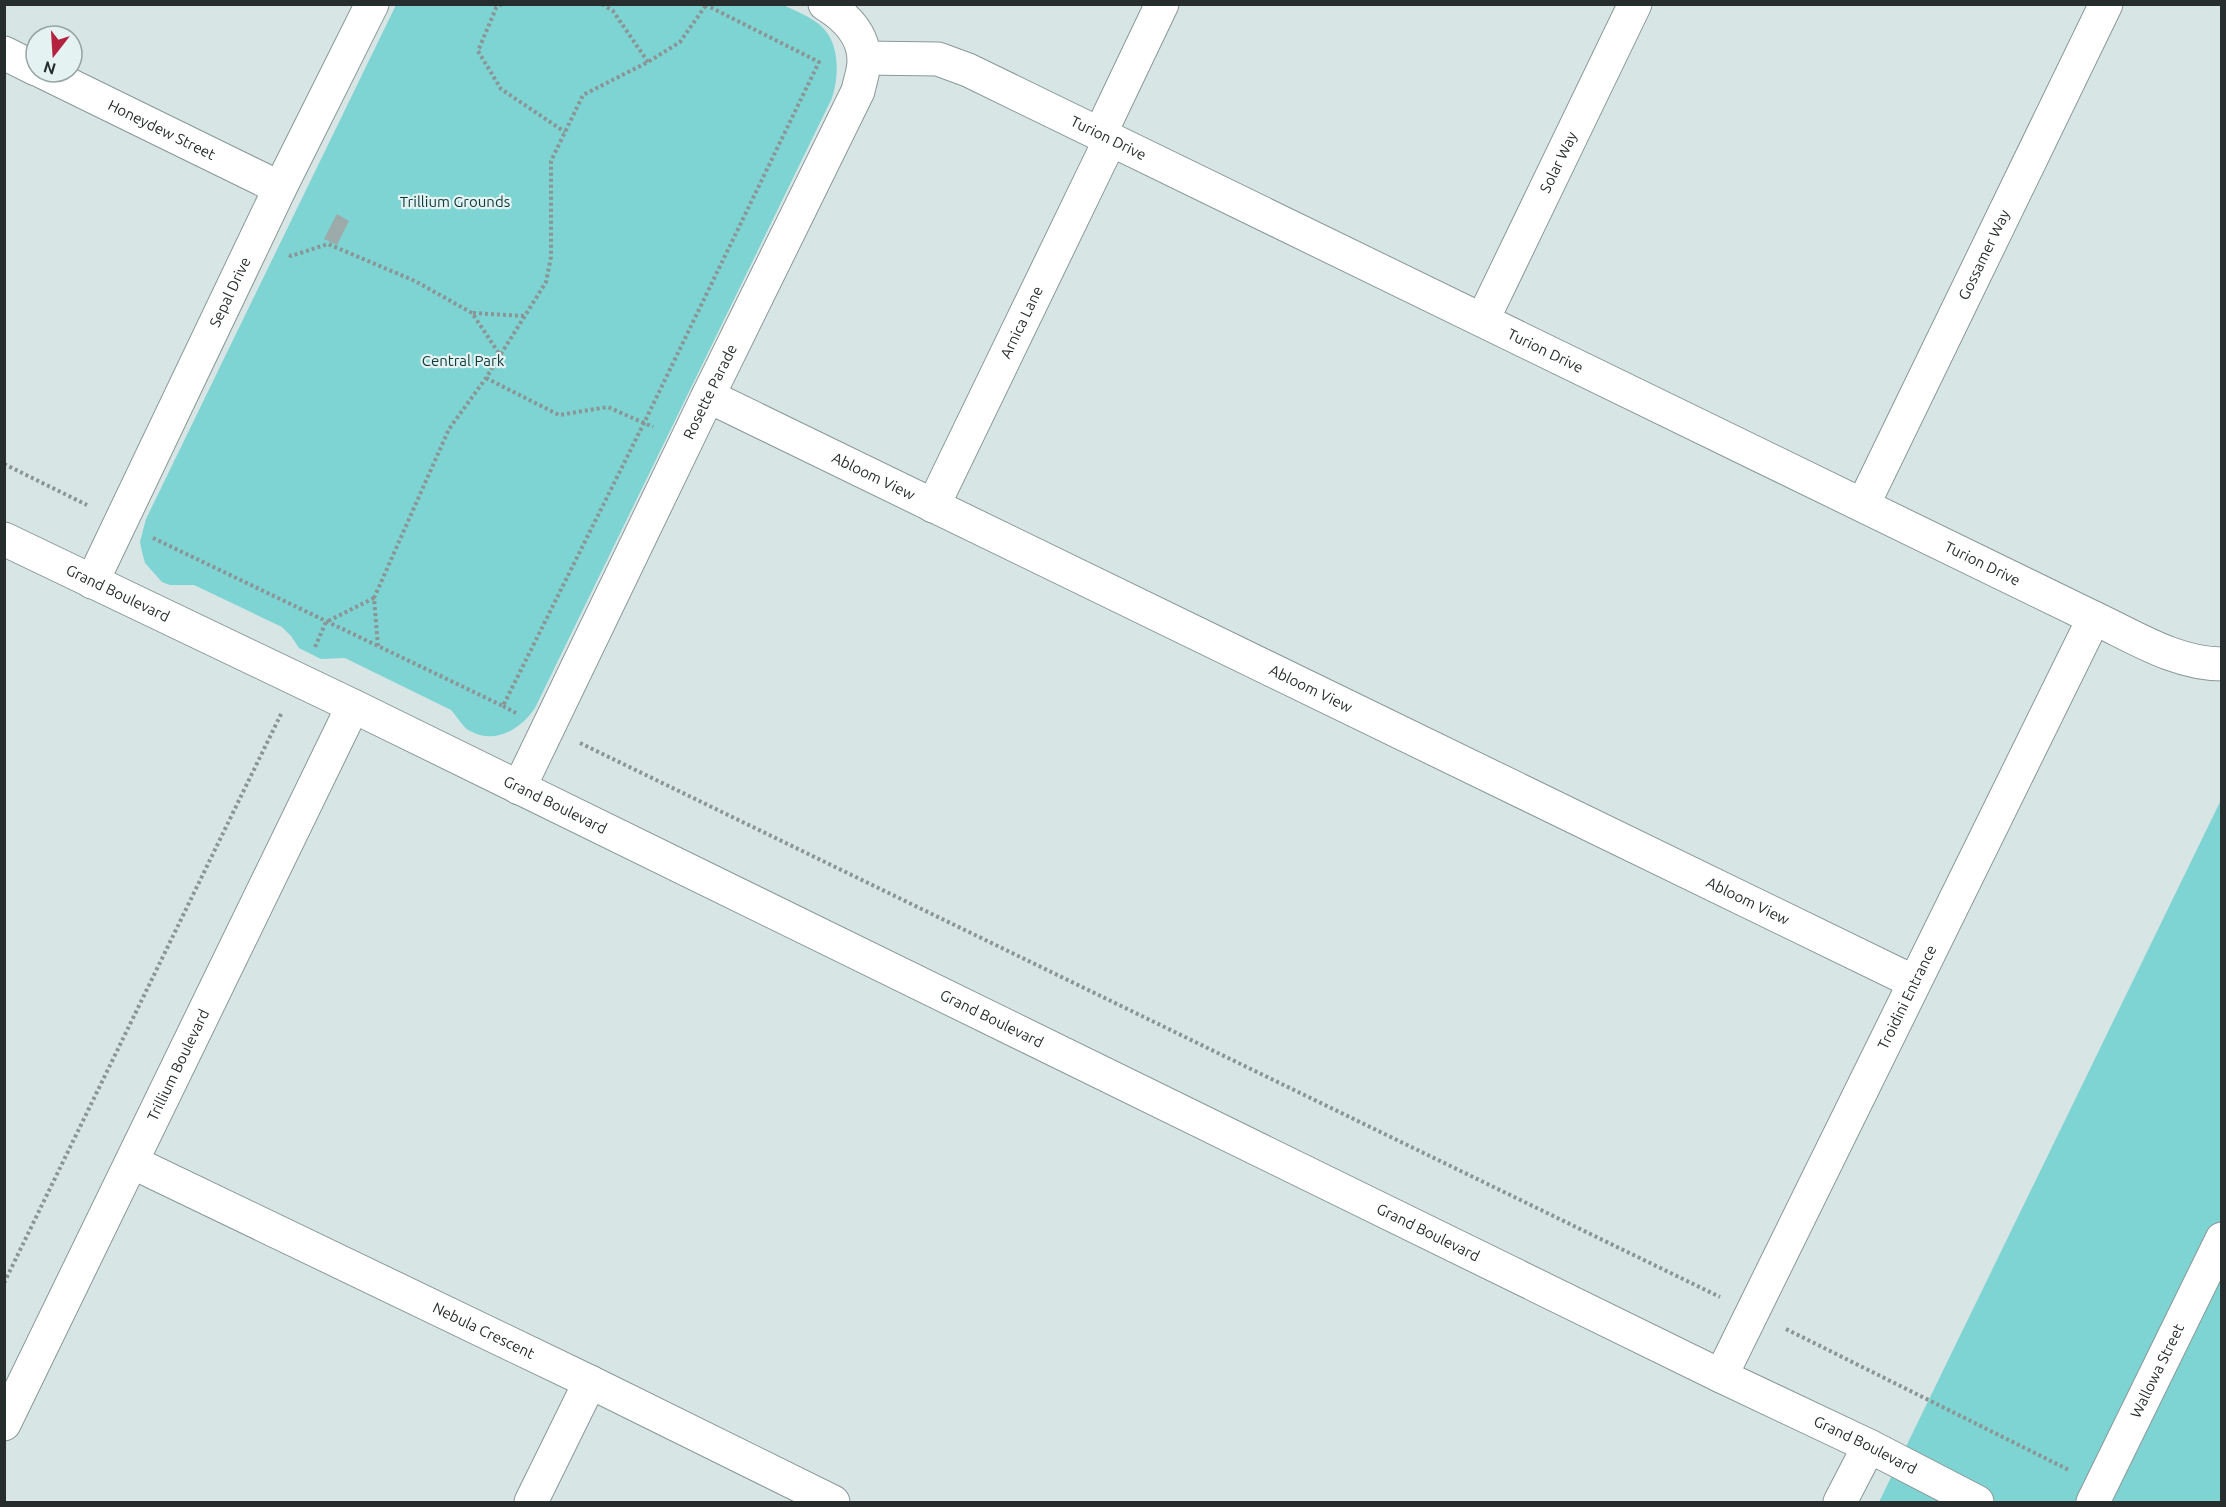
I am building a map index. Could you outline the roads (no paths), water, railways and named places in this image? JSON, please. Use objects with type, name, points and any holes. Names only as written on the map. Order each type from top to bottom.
[{"type":"street","name":"Sepal Drive","points":[[92,582],[255,239],[372,4]]},
{"type":"street","name":"Rosette Parade","points":[[519,788],[858,91],[864,58],[856,32],[841,14],[825,4]]},
{"type":"street","name":"Arnica Lane","points":[[933,506],[1105,136],[1162,4]]},
{"type":"street","name":"Solar Way","points":[[1483,319],[1635,4]]},
{"type":"street","name":"Gossamer Way","points":[[1863,505],[2106,4]]},
{"type":"street","points":[[4,53],[24,63]]},
{"type":"street","name":"Turion Drive","points":[[864,58],[938,59],[968,70],[2094,618],[2180,658],[2203,664],[2222,664]]},
{"type":"street","name":"Honeydew Street","points":[[68,84],[280,188]]},
{"type":"street","name":"Abloom View","points":[[708,396],[1914,982]]},
{"type":"street","name":"Grand Boulevard","points":[[4,539],[353,706],[1720,1376],[1869,1446],[1977,1503]]},
{"type":"street","name":"Troidini Entrance","points":[[1720,1376],[2094,618]]},
{"type":"street","name":"Trillium Boulevard","points":[[4,1424],[353,706]]},
{"type":"street","name":"Nebula Crescent","points":[[132,1162],[590,1382],[833,1503]]},
{"type":"street","name":"Wallowa Street","points":[[2097,1494],[2222,1239]]},
{"type":"street","points":[[531,1503],[590,1382]]},
{"type":"street","points":[[1840,1503],[1869,1446]]},
{"type":"park label","name":"Trillium Grounds","points":[[455,202]]},
{"type":"park label","name":"Central Park","points":[[463,361]]}]
